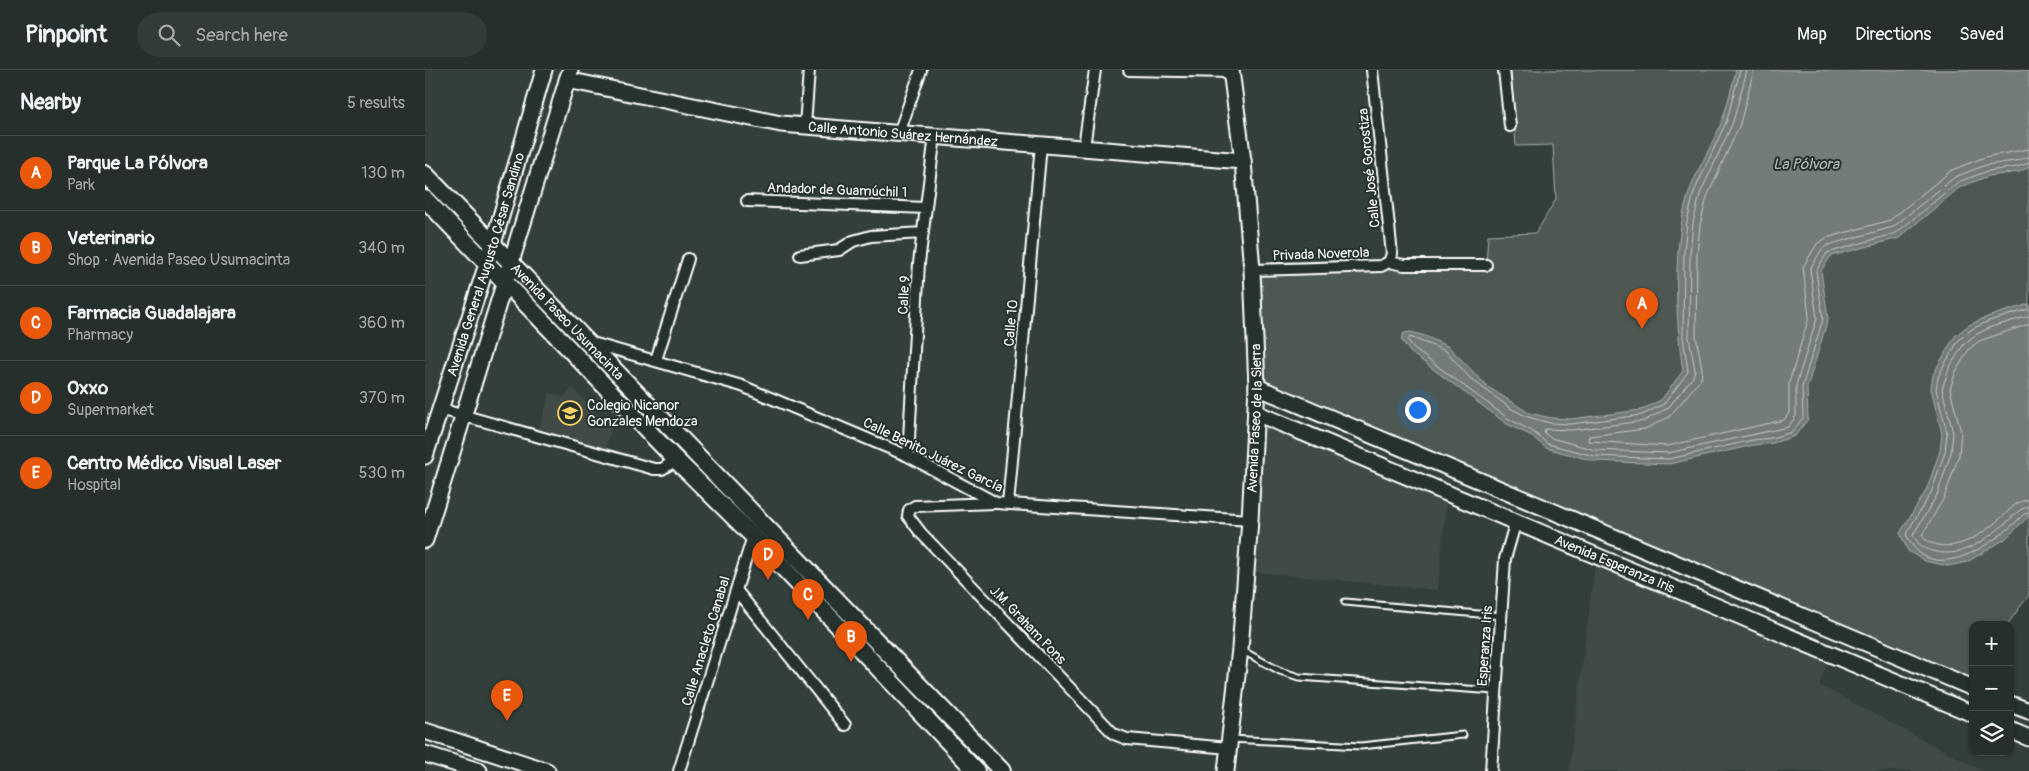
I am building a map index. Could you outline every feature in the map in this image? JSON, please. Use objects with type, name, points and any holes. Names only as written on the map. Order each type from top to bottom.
[{"type":"main road","name":"Avenida Paseo Usumacinta","points":[[425,174],[1002,771]]},
{"type":"main road","name":"Avenida Paseo Usumacinta","points":[[425,199],[676,460],[753,536],[976,771]]},
{"type":"street","name":"Avenida General Augusto César Sandino","points":[[425,456],[487,264],[544,70]]},
{"type":"street","points":[[805,126],[809,70]]},
{"type":"street","points":[[899,133],[921,70]]},
{"type":"street","points":[[1084,147],[1095,70]]},
{"type":"street","points":[[1129,70],[1231,71]]},
{"type":"street","name":"Calle José Gorostiza","points":[[1373,70],[1392,254],[1389,262]]},
{"type":"street","points":[[1503,70],[1509,126]]},
{"type":"street","name":"Avenida Paseo de la Sierra","points":[[1226,770],[1240,649],[1250,520],[1257,387],[1252,270],[1243,160],[1231,71]]},
{"type":"street","name":"Avenida General Augusto César Sandino","points":[[425,540],[569,75]]},
{"type":"street","name":"Calle Antonio Suárez Hernández","points":[[569,75],[766,121],[805,126],[1243,160]]},
{"type":"street","name":"Calle 9","points":[[908,456],[923,233],[935,136]]},
{"type":"street","name":"Calle 10","points":[[1008,504],[1041,145]]},
{"type":"street","name":"Andador de Guamúchil 1","points":[[747,200],[926,208]]},
{"type":"street","points":[[800,255],[839,250],[853,240],[871,236],[923,233]]},
{"type":"street","points":[[656,360],[688,259]]},
{"type":"street","name":"Privada Noverola","points":[[1252,270],[1381,266],[1389,262],[1404,265],[1486,265]]},
{"type":"street","name":"Calle Benito Juárez García","points":[[589,342],[742,386],[908,456],[995,503],[1250,520]]},
{"type":"street","name":"Avenida Esperanza Iris","points":[[1257,387],[1969,686]]},
{"type":"street","points":[[440,410],[654,469],[662,469],[676,460]]},
{"type":"street","name":"Avenida Esperanza Iris","points":[[1256,413],[1515,524],[1969,712]]},
{"type":"street","name":"J.M. Graham Pons","points":[[995,503],[919,506],[909,510],[908,516],[921,533],[1114,734],[1127,739],[1229,744]]},
{"type":"street","name":"Calle Anacleto Canabal","points":[[679,771],[759,518]]},
{"type":"street","name":"Esperanza Iris","points":[[1491,771],[1495,691],[1507,548],[1515,524]]},
{"type":"street","points":[[1706,602],[1715,580]]},
{"type":"street","points":[[736,590],[845,725]]},
{"type":"street","points":[[2014,705],[2029,711]]},
{"type":"street","points":[[425,731],[547,771]]},
{"type":"street","points":[[2014,732],[2029,738]]},
{"type":"street","points":[[425,754],[479,771]]},
{"type":"lane","points":[[1345,602],[1501,616]]},
{"type":"lane","points":[[1240,649],[1271,667],[1299,677],[1495,691]]},
{"type":"lane","points":[[1229,744],[1361,746],[1463,736]]},
{"type":"shaded area","points":[[1511,70],[2029,70],[2029,595],[2010,621],[1969,621],[1969,686],[1257,387],[1252,270],[1486,264],[1488,235],[1536,233],[1556,199],[1553,145],[1516,146]]},
{"type":"shaded area","name":"Colegio Nicanor Gonzales Mendoza","points":[[573,388],[611,429],[605,449],[539,429],[550,393],[563,397]]},
{"type":"shaded area","points":[[1256,413],[1447,495],[1438,590],[1246,571]]},
{"type":"shaded area","points":[[1596,556],[1831,654],[1819,685],[1982,771],[1569,771]]},
{"type":"water","name":"La Pólvora","points":[[1736,70],[2029,70],[2029,167],[2019,172],[1989,176],[1960,187],[1899,238],[1831,256],[1821,271],[1828,319],[1807,388],[1808,419],[1795,436],[1773,443],[1754,445],[1669,464],[1594,461],[1546,448],[1530,435],[1507,424],[1410,352],[1401,339],[1404,333],[1411,332],[1425,336],[1449,347],[1488,387],[1529,413],[1551,418],[1571,419],[1641,410],[1661,400],[1683,371],[1678,328],[1677,280],[1680,232],[1684,210],[1690,190],[1723,118]]},
{"type":"water","points":[[2029,304],[2029,516],[2005,539],[1967,562],[1948,566],[1925,561],[1908,551],[1900,533],[1926,491],[1940,451],[1942,434],[1931,389],[1933,375],[1955,336],[1969,325],[1987,317]]},
{"type":"place","name":"Parque La Pólvora","points":[[1642,329]]},
{"type":"place","name":"Colegio Nicanor Gonzales Mendoza","points":[[570,413]]},
{"type":"place","name":"Oxxo","points":[[768,580]]},
{"type":"place","name":"Farmacia Guadalajara","points":[[808,620]]},
{"type":"place","name":"Veterinario","points":[[851,662]]},
{"type":"place","name":"Centro Médico Visual Laser","points":[[507,721]]}]
